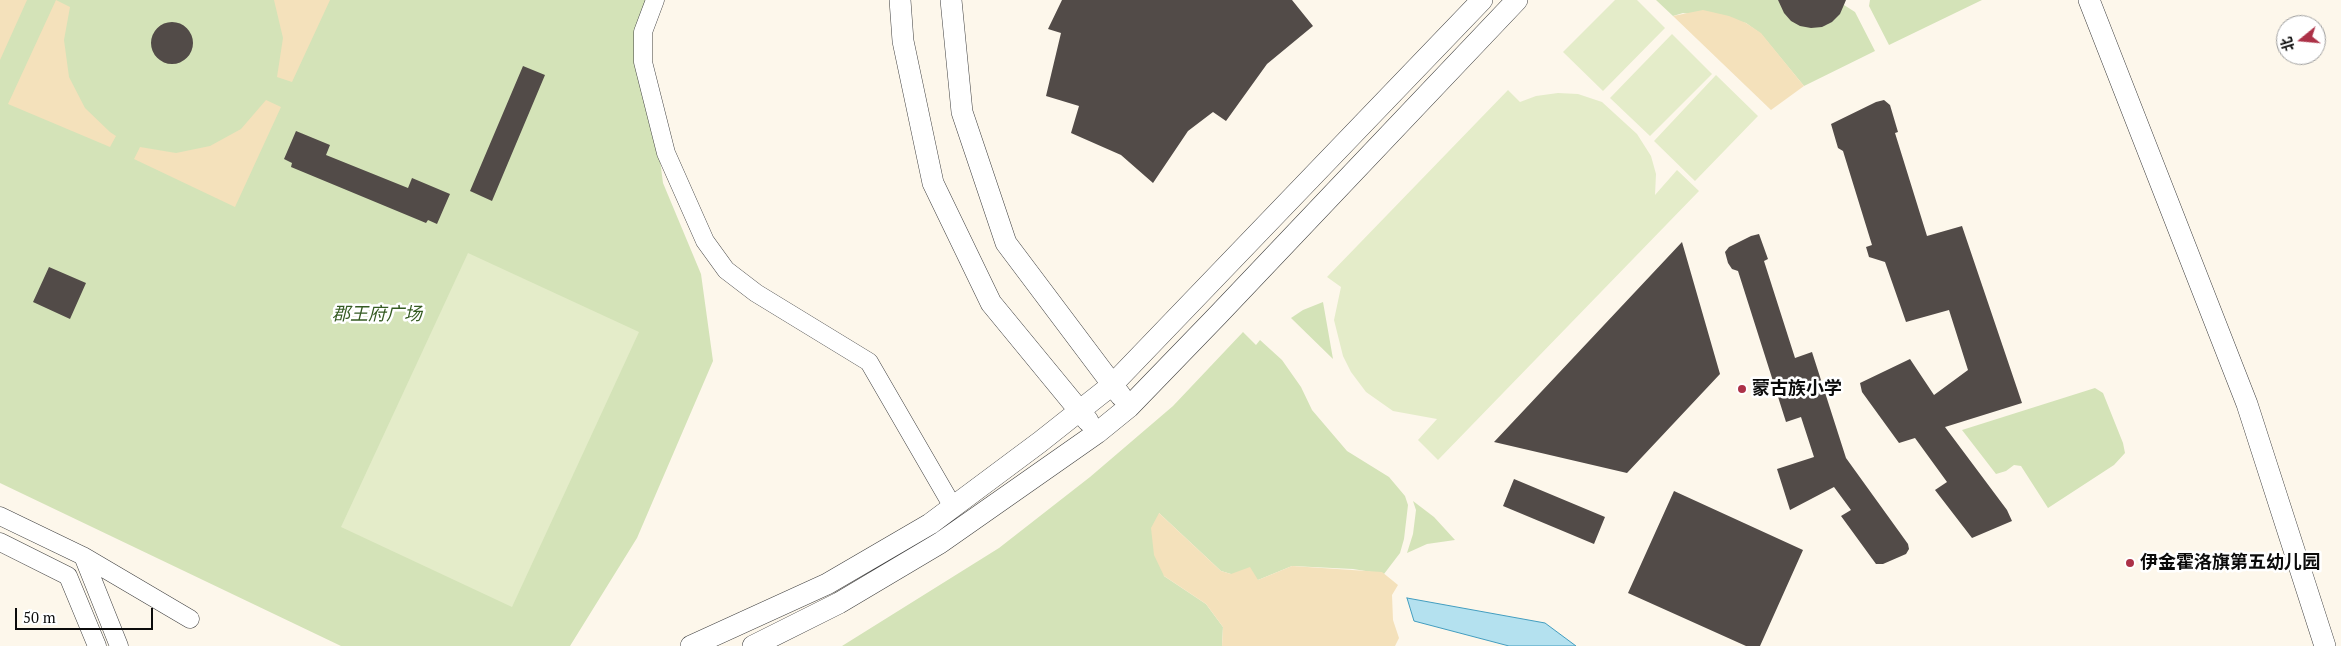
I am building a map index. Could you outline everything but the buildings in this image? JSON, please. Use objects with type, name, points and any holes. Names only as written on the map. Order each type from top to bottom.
[{"type":"street","points":[[656,0],[643,32],[643,62],[666,153],[705,241],[726,270],[756,293],[869,362],[953,507]]},
{"type":"street","points":[[900,0],[903,41],[933,183],[991,303],[1097,433]]},
{"type":"street","points":[[951,0],[962,112],[1006,243],[1128,406]]},
{"type":"street","points":[[691,646],[827,584],[930,524],[1112,385],[1482,0]]},
{"type":"street","points":[[753,646],[839,603],[940,543],[1097,433],[1128,406],[1218,315],[1517,0]]},
{"type":"street","points":[[2089,0],[2247,404],[2325,646]]},
{"type":"street","points":[[0,516],[82,556],[190,620]]},
{"type":"street","points":[[0,542],[68,576],[97,646]]},
{"type":"street","points":[[82,556],[119,646]]},
{"type":"green space","name":"郡王府广场","points":[[0,0],[656,0],[648,69],[663,183],[701,274],[713,361],[637,538],[570,646],[341,646],[0,483]]},
{"type":"green space","points":[[1615,0],[1637,0],[1665,28],[1603,91],[1563,52]]},
{"type":"green space","points":[[1656,0],[1845,0],[1844,5],[1855,12],[1875,51],[1804,86],[1761,34],[1746,23],[1683,13],[1673,16]]},
{"type":"green space","points":[[1870,0],[1982,0],[1889,45],[1869,6]]},
{"type":"green space","points":[[1672,34],[1712,74],[1650,136],[1610,98]]},
{"type":"green space","points":[[1716,75],[1758,116],[1695,181],[1654,141]]},
{"type":"green space","points":[[1508,90],[1520,102],[1536,96],[1558,93],[1578,94],[1602,102],[1637,134],[1651,156],[1656,174],[1655,195],[1677,170],[1699,191],[1438,460],[1418,440],[1437,419],[1393,411],[1366,392],[1351,372],[1343,356],[1334,320],[1341,287],[1327,277]]},
{"type":"green space","points":[[468,253],[639,332],[512,607],[341,527]]},
{"type":"green space","points":[[1323,302],[1333,359],[1291,318],[1303,310]]},
{"type":"green space","points":[[1243,332],[1256,345],[1260,340],[1282,360],[1301,387],[1312,410],[1347,451],[1389,477],[1405,496],[1408,505],[1404,539],[1400,553],[1384,574],[1353,569],[1292,566],[1258,580],[1231,574],[1221,571],[1159,513],[1164,576],[1206,604],[1223,627],[1222,646],[842,646],[999,548],[1090,477],[1173,406]]},
{"type":"green space","points":[[2095,388],[2103,393],[2123,443],[2125,453],[2114,465],[2048,508],[2021,466],[2014,465],[2006,471],[1996,474],[1962,430]]},
{"type":"green space","points":[[1413,501],[1434,517],[1455,540],[1427,544],[1407,553],[1413,534],[1416,510]]},
{"type":"sand","points":[[0,0],[27,0],[0,60]]},
{"type":"sand","points":[[56,0],[70,7],[64,40],[69,77],[85,108],[116,136],[110,147],[8,104]]},
{"type":"sand","points":[[274,0],[330,0],[292,82],[277,77],[283,38]]},
{"type":"sand","points":[[1703,10],[1729,16],[1746,23],[1761,33],[1804,86],[1771,110],[1673,16]]},
{"type":"sand","points":[[266,100],[281,107],[235,207],[134,159],[140,147],[176,153],[210,146],[241,129]]},
{"type":"sand","points":[[1159,513],[1221,571],[1231,574],[1250,567],[1258,580],[1292,566],[1382,572],[1398,585],[1392,595],[1393,620],[1399,638],[1395,646],[1222,646],[1223,627],[1206,604],[1164,576],[1154,555],[1151,528]]},
{"type":"water","points":[[1407,598],[1545,623],[1576,646],[1509,646],[1414,621]]},
{"type":"place","name":"蒙古族小学","points":[[1742,389]]},
{"type":"place","name":"伊金霍洛旗第五幼儿园","points":[[2130,563]]}]
